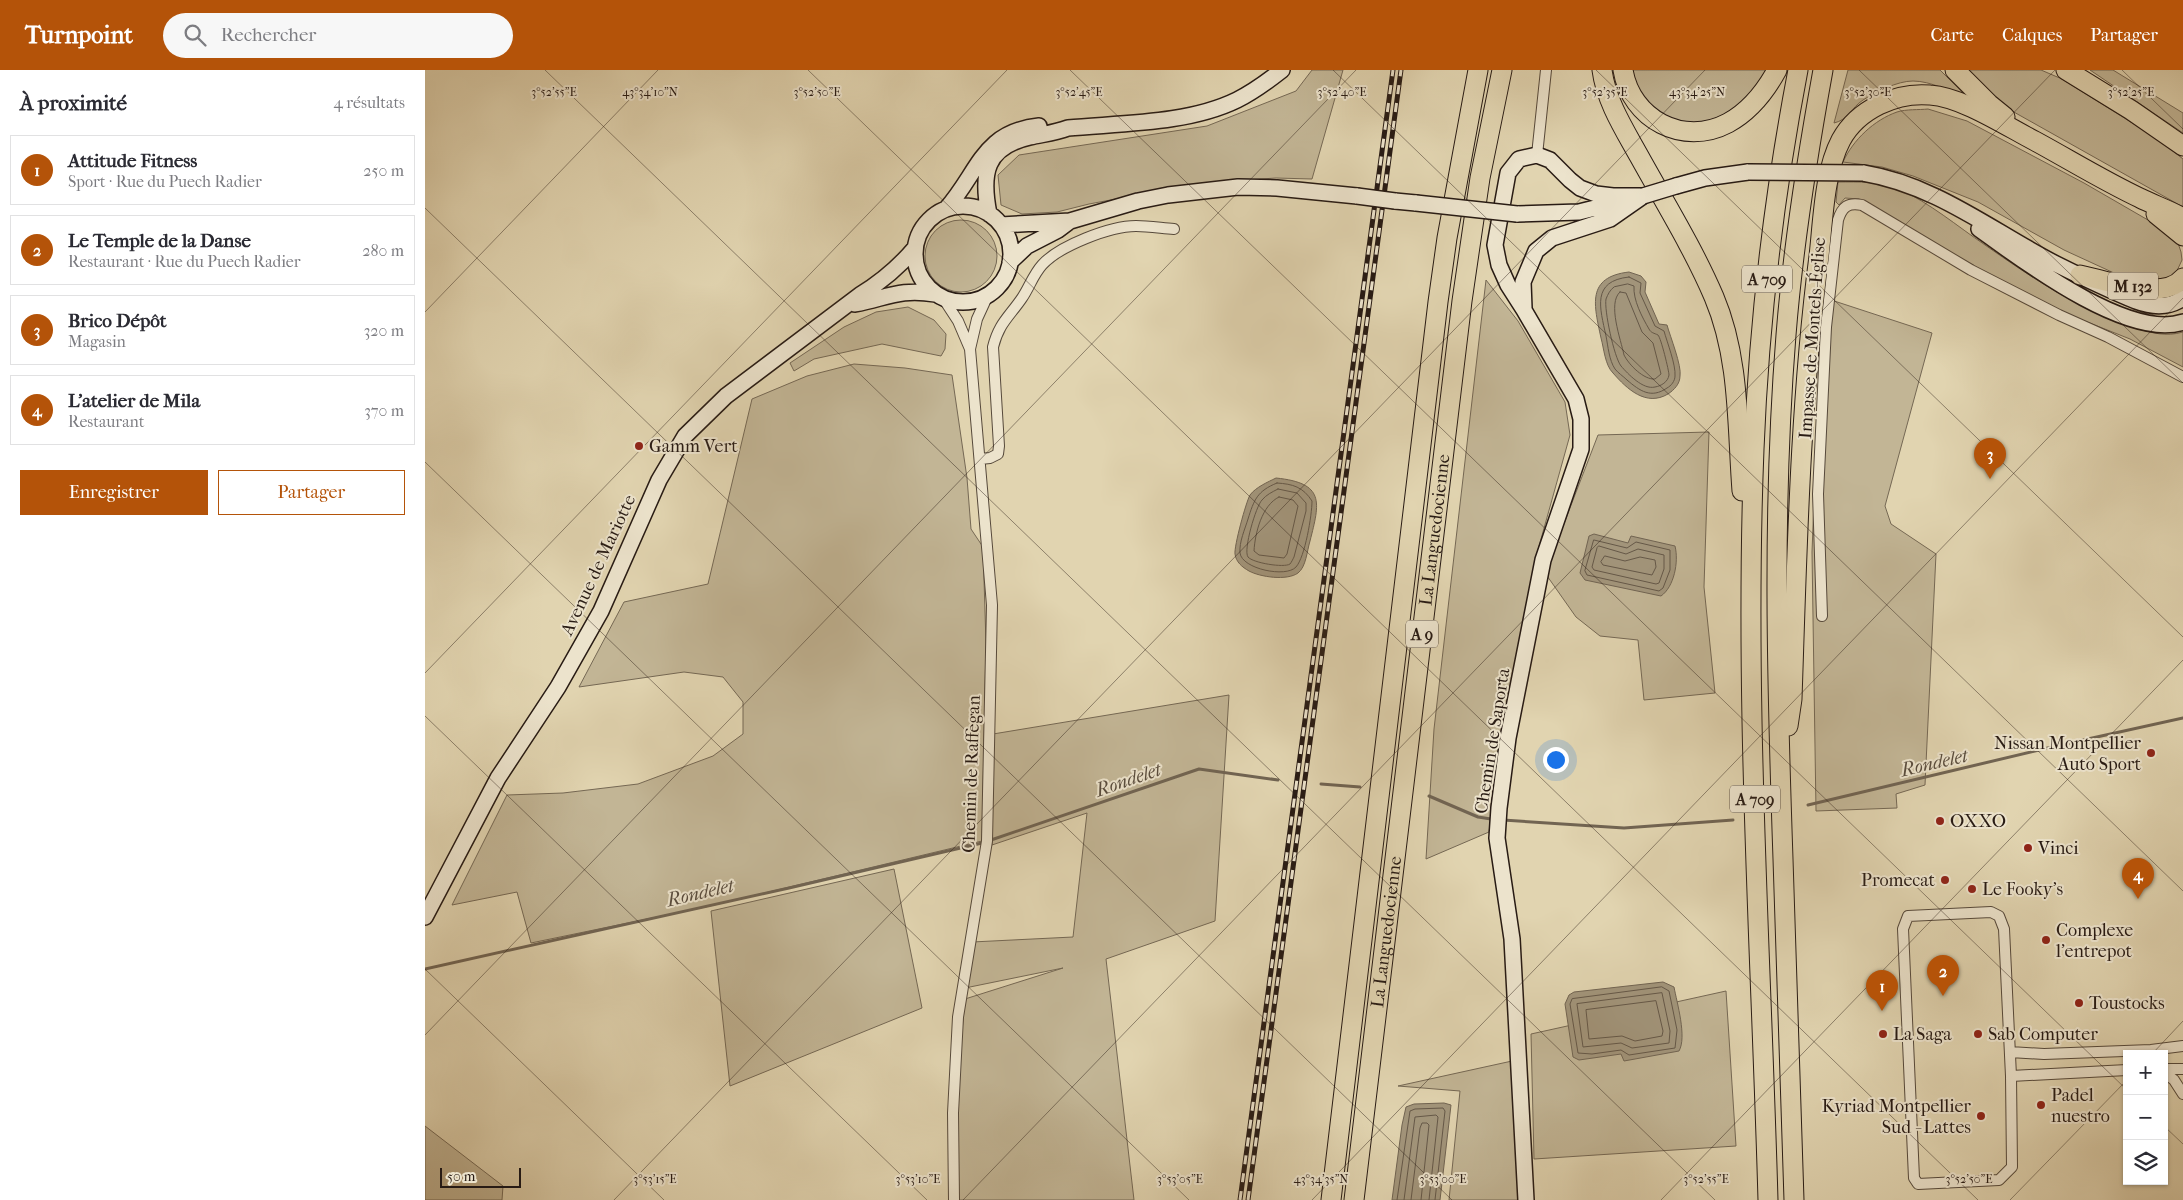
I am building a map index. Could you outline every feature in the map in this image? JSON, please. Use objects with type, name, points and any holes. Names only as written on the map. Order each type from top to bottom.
[{"type":"highway","name":"La Languedocienne","points":[[1331,1200],[1438,302],[1452,209],[1478,70]]},
{"type":"highway","name":"La Languedocienne","points":[[1355,1200],[1461,301],[1479,188],[1502,70]]},
{"type":"highway","points":[[1602,70],[1607,90],[1617,115],[1694,256],[1714,298],[1725,329],[1735,377],[1751,630]]},
{"type":"highway","points":[[1623,70],[1629,90],[1644,113],[1669,129],[1693,132],[1719,127],[1742,113],[1768,85],[1777,70]]},
{"type":"highway","name":"A 709","points":[[1768,1200],[1751,630],[1754,448],[1762,322],[1778,189],[1798,70]]},
{"type":"highway","name":"A 709","points":[[1794,1200],[1781,792],[1777,542],[1783,387],[1792,275],[1804,185],[1823,70]]},
{"type":"highway","points":[[1955,70],[1989,104],[2035,141]]},
{"type":"highway","points":[[2066,70],[2131,110],[2183,146]]},
{"type":"highway","points":[[1781,792],[1792,699],[1799,498],[1807,356],[1828,187],[1840,142],[1858,119],[1883,102],[1906,96],[1931,95],[1953,101],[1989,117],[2139,198],[2183,218]]},
{"type":"highway","points":[[2139,198],[2183,236]]},
{"type":"highway","name":"M 132","points":[[2080,275],[2153,290],[2172,286],[2183,278]]},
{"type":"main road","points":[[989,214],[984,185],[985,177],[995,156],[1013,142],[1030,137],[1054,134],[1068,128],[1172,118],[1208,110],[1237,100],[1282,70]]},
{"type":"main road","points":[[946,209],[985,154],[1008,133],[1026,127],[1053,124],[1068,128]]},
{"type":"main road","name":"M 132","points":[[1537,155],[1550,160],[1581,188],[1596,194],[1643,196]]},
{"type":"main road","name":"Chemin de Saporta","points":[[1526,1200],[1512,939],[1497,838],[1499,808],[1509,738],[1543,560],[1581,449],[1581,419],[1576,399],[1505,278],[1499,265],[1495,245],[1508,172],[1519,159],[1537,155]]},
{"type":"main road","name":"M 132","points":[[1001,225],[1070,221],[1138,201],[1188,192],[1238,187],[1277,188],[1517,214],[1579,212],[1705,178],[1749,172],[1863,173],[1901,182],[1956,206],[2056,264],[2147,305],[2171,304],[2183,298]]},
{"type":"main road","name":"M 132","points":[[1924,192],[2049,278],[2100,306],[2148,323],[2171,325],[2183,322]]},
{"type":"main road","name":"M 132","points":[[1525,310],[1523,282],[1536,251],[1552,238],[1610,219],[1643,196]]},
{"type":"main road","points":[[961,206],[976,208],[989,214],[1001,225],[1008,237],[1011,250],[1006,275],[988,295],[970,301],[953,301],[939,296],[924,283],[917,269],[914,249],[923,226],[937,213],[961,206]]},
{"type":"main road","name":"M 132","points":[[1010,262],[1027,246],[1058,230],[1070,221]]},
{"type":"main road","name":"Avenue de Mariotte","points":[[425,917],[498,778],[558,686],[601,611],[659,480],[685,436],[726,396],[897,269],[914,249]]},
{"type":"main road","name":"Avenue de Mariotte","points":[[848,305],[895,293],[915,291],[939,296]]},
{"type":"street","points":[[1537,155],[1546,70]]},
{"type":"street","name":"Impasse de Montels-Église","points":[[1822,616],[1818,494],[1826,327],[1838,220],[1843,208],[1854,203],[1862,205],[1971,270],[2059,315],[2108,337],[2183,377]]},
{"type":"street","points":[[980,459],[998,454],[993,346],[996,333],[1041,266],[1057,252],[1102,233],[1134,226],[1174,230]]},
{"type":"street","name":"Chemin de Raffegan","points":[[970,349],[977,319],[988,295]]},
{"type":"street","name":"Chemin de Raffegan","points":[[939,296],[958,321],[970,349],[992,605],[987,841],[958,1017],[953,1114],[954,1200]]},
{"type":"street","points":[[1991,912],[1999,916],[2005,929],[2010,1052],[2012,1167],[1999,1180],[1918,1184],[1914,1178],[1903,929],[1909,916],[1991,912]]},
{"type":"street","points":[[2010,1052],[2045,1054],[2142,1050],[2181,1044]]},
{"type":"street","points":[[2168,1070],[2183,1069]]},
{"type":"street","points":[[2011,1076],[2123,1070]]},
{"type":"street","points":[[2168,1074],[2183,1094]]},
{"type":"shaded area","points":[[1312,70],[1343,70],[1312,179],[1276,178],[1202,183],[1089,204],[1057,212],[1022,214],[1001,205],[998,175],[1019,155],[1207,126],[1296,91]]},
{"type":"shaded area","points":[[1632,70],[1766,70],[1751,92],[1730,110],[1719,117],[1693,123],[1669,119],[1661,115],[1645,99],[1637,85]]},
{"type":"shaded area","points":[[1848,70],[1940,70],[1968,98],[1920,81],[1907,81],[1868,97],[1859,103],[1846,117],[1834,123]]},
{"type":"shaded area","points":[[1966,70],[2041,70],[2062,79],[2158,139],[2183,159],[2183,207],[1996,102]]},
{"type":"shaded area","points":[[2090,70],[2113,70],[2183,113],[2183,133]]},
{"type":"shaded area","points":[[1928,109],[1967,121],[2084,183],[2167,231],[2178,243],[2181,252],[2182,260],[2175,275],[2169,279],[2148,282],[2114,273],[2064,250],[1978,202],[1913,176],[1882,167],[1843,162],[1858,139],[1880,120],[1901,111]]},
{"type":"shaded area","points":[[1838,182],[1877,183],[1899,189],[1932,208],[2020,269],[2076,303],[2115,321],[2141,330],[2165,334],[2183,332],[2183,367],[2130,339],[2067,314],[1978,270],[1859,199],[1845,198],[1839,205],[1836,202]]},
{"type":"shaded area","points":[[961,220],[981,226],[991,236],[997,256],[991,276],[981,286],[961,292],[941,286],[931,276],[925,256],[931,236],[941,226]]},
{"type":"shaded area","points":[[1486,280],[1518,321],[1565,402],[1570,435],[1536,557],[1505,712],[1489,832],[1426,859],[1434,729]]},
{"type":"shaded area","points":[[1822,297],[1932,333],[1885,506],[1891,524],[1936,554],[1925,785],[1896,794],[1897,808],[1816,811],[1812,552]]},
{"type":"shaded area","points":[[908,307],[934,320],[946,334],[945,349],[941,356],[882,344],[814,359],[794,371],[790,363],[844,327],[876,312]]},
{"type":"shaded area","points":[[854,364],[905,368],[952,375],[967,478],[971,529],[983,547],[986,644],[982,841],[710,906],[531,943],[517,892],[452,905],[507,795],[563,793],[638,784],[713,756],[743,734],[743,702],[723,677],[684,672],[579,687],[624,602],[708,584],[752,399],[807,376]]},
{"type":"shaded area","points":[[1709,432],[1704,587],[1715,693],[1644,700],[1638,640],[1600,636],[1576,617],[1545,573],[1598,435]]},
{"type":"shaded area","points":[[1229,695],[1215,921],[1106,959],[1134,1200],[955,1200],[953,1128],[965,999],[1063,968],[965,988],[972,942],[1073,937],[1087,813],[992,845],[993,734]]},
{"type":"shaded area","points":[[894,869],[922,1008],[730,1086],[711,911]]},
{"type":"shaded area","points":[[1726,991],[1736,1146],[1534,1159],[1531,1034]]},
{"type":"shaded area","points":[[1512,1061],[1520,1200],[1449,1200],[1460,1091],[1398,1086]]},
{"type":"shaded area","points":[[425,1126],[503,1186],[502,1200],[425,1200]]},
{"type":"water","points":[[1629,272],[1641,276],[1646,282],[1645,292],[1659,324],[1667,325],[1678,358],[1679,382],[1672,391],[1660,397],[1645,397],[1631,390],[1610,370],[1605,357],[1596,314],[1596,294],[1599,286],[1605,280],[1615,275]]},
{"type":"water","points":[[1276,478],[1303,484],[1311,490],[1317,505],[1303,567],[1298,573],[1287,577],[1266,576],[1249,571],[1240,564],[1235,554],[1236,542],[1250,495],[1259,487]]},
{"type":"water","points":[[1594,534],[1628,543],[1631,536],[1675,546],[1676,566],[1669,587],[1661,596],[1585,580],[1580,573],[1589,536]]},
{"type":"water","points":[[1663,982],[1674,987],[1682,1029],[1679,1051],[1624,1061],[1621,1054],[1579,1060],[1573,1057],[1565,1004],[1569,995],[1574,992]]},
{"type":"water","points":[[1444,1103],[1451,1105],[1440,1200],[1392,1200],[1406,1107],[1414,1104]]},
{"type":"waterway","name":"Rondelet","points":[[1808,805],[2183,718]]},
{"type":"waterway","name":"Rondelet","points":[[991,840],[1199,769],[1278,780]]},
{"type":"waterway","points":[[1321,784],[1360,787]]},
{"type":"waterway","points":[[1429,796],[1478,817],[1491,819]]},
{"type":"waterway","name":"Rondelet","points":[[1503,820],[1624,828],[1733,820]]},
{"type":"waterway","name":"Rondelet","points":[[425,969],[982,843]]},
{"type":"railway","points":[[1240,1200],[1393,70]]},
{"type":"railway","points":[[1248,1200],[1401,70]]},
{"type":"place","name":"Gamm Vert","points":[[639,446]]},
{"type":"place","name":"Brico Dépôt","points":[[1990,479]]},
{"type":"place","name":"Nissan Montpellier Auto Sport","points":[[2151,753]]},
{"type":"place","name":"OXXO","points":[[1940,821]]},
{"type":"place","name":"Vinci","points":[[2028,848]]},
{"type":"place","name":"Promecat","points":[[1945,880]]},
{"type":"place","name":"Le Fooky's","points":[[1972,889]]},
{"type":"place","name":"L'atelier de Mila","points":[[2138,899]]},
{"type":"place","name":"Complexe l'entrepot","points":[[2046,940]]},
{"type":"place","name":"Le Temple de la Danse","points":[[1943,996]]},
{"type":"place","name":"Toustocks","points":[[2079,1003]]},
{"type":"place","name":"Attitude Fitness","points":[[1882,1011]]},
{"type":"place","name":"La Saga","points":[[1883,1034]]},
{"type":"place","name":"Sab Computer","points":[[1978,1034]]},
{"type":"place","name":"Padel nuestro","points":[[2041,1105]]},
{"type":"place","name":"Kyriad Montpellier Sud - Lattes","points":[[1981,1116]]}]
